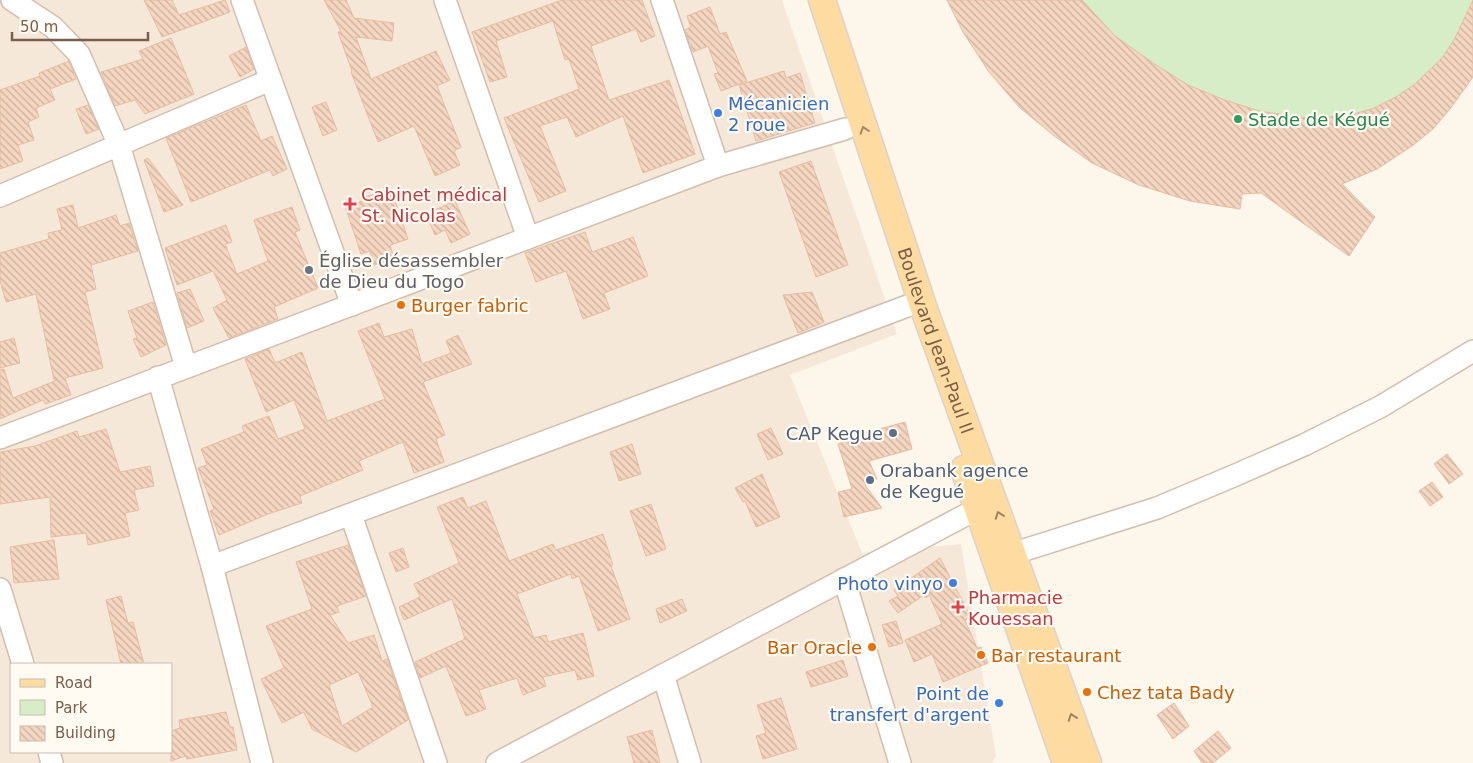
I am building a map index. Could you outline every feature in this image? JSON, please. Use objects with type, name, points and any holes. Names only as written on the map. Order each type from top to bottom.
[{"type":"main road","name":"Boulevard Jean-Paul II","points":[[804,0],[845,129],[910,305],[977,509],[1004,557],[1088,763]]},
{"type":"main road","name":"Boulevard Jean-Paul II","points":[[822,0],[1004,557],[1066,763]]},
{"type":"street","points":[[12,0],[53,27],[79,54],[118,145],[186,367]]},
{"type":"street","points":[[242,0],[352,306]]},
{"type":"street","points":[[445,0],[528,238]]},
{"type":"street","points":[[662,0],[718,166]]},
{"type":"street","points":[[0,196],[270,80]]},
{"type":"street","points":[[0,438],[718,166],[845,129]]},
{"type":"street","points":[[212,566],[910,305]]},
{"type":"street","points":[[1004,557],[1156,508],[1296,449],[1380,407],[1473,350]]},
{"type":"street","points":[[158,377],[212,566],[262,763]]},
{"type":"street","points":[[497,763],[977,509]]},
{"type":"street","points":[[351,515],[436,763]]},
{"type":"street","points":[[844,579],[900,763]]},
{"type":"street","points":[[0,589],[23,663]]},
{"type":"street","points":[[663,674],[690,763]]},
{"type":"shaded area","points":[[0,0],[782,0],[897,334],[790,375],[862,553],[961,544],[996,756],[992,763],[0,763]]},
{"type":"green space","name":"Stade de Kégué","points":[[947,0],[1473,0],[1473,77],[1433,129],[1412,146],[1377,169],[1343,184],[1375,217],[1349,256],[1261,193],[1242,194],[1240,209],[1190,201],[1139,185],[989,72],[963,32]]},
{"type":"building","points":[[144,0],[172,0],[179,15],[225,0],[230,12],[162,37]]},
{"type":"building","points":[[324,0],[346,0],[354,18],[394,23],[392,41],[356,37],[371,79],[436,51],[450,80],[437,86],[461,147],[454,151],[460,165],[435,176],[414,126],[378,142],[351,72],[338,32],[341,31]]},
{"type":"building","points":[[562,0],[642,0],[655,36],[641,42],[636,29],[591,46],[609,100],[669,80],[695,154],[643,173],[623,116],[576,137],[567,117],[540,126],[566,191],[539,202],[504,118],[579,89],[569,59],[565,60],[553,21],[496,41],[507,77],[490,82],[472,32]]},
{"type":"building","name":"Stade de Kégué","points":[[947,0],[1082,0],[1115,36],[1188,85],[1259,111],[1314,119],[1354,114],[1374,108],[1396,97],[1415,84],[1442,58],[1454,40],[1473,0],[1473,77],[1433,129],[1412,146],[1377,169],[1342,184],[1375,217],[1349,256],[1261,193],[1242,194],[1240,209],[1190,201],[1139,185],[1092,163],[1053,135],[1019,107],[989,72],[963,32]]},
{"type":"building","points":[[710,7],[720,34],[726,32],[747,81],[721,91],[714,74],[718,73],[708,46],[693,52],[685,30],[691,27],[687,16]]},
{"type":"building","points":[[171,38],[194,94],[145,114],[135,100],[115,106],[101,72],[143,59],[139,51]]},
{"type":"building","points":[[246,47],[254,69],[240,77],[229,56]]},
{"type":"building","points":[[69,61],[76,79],[50,89],[55,100],[36,108],[39,117],[28,122],[34,140],[18,145],[23,161],[0,169],[0,90],[40,76],[39,73]]},
{"type":"building","points":[[784,71],[786,78],[800,73],[815,123],[756,141],[739,85]]},
{"type":"building","points":[[326,102],[337,130],[323,136],[312,107]]},
{"type":"building","points":[[88,105],[99,129],[86,134],[76,109]]},
{"type":"building","points":[[246,105],[261,141],[272,136],[287,169],[273,176],[270,170],[191,202],[166,138]]},
{"type":"building","points":[[148,158],[183,205],[164,212],[144,160]]},
{"type":"building","points":[[811,161],[848,265],[816,277],[779,172]]},
{"type":"building","points":[[391,189],[408,239],[390,245],[394,258],[374,265],[370,251],[361,254],[345,206],[366,200],[365,197]]},
{"type":"building","points":[[455,201],[470,234],[451,243],[445,230],[435,235],[426,214]]},
{"type":"building","points":[[73,205],[78,228],[116,215],[120,226],[129,223],[138,251],[91,265],[96,289],[85,292],[103,368],[65,378],[71,395],[45,404],[43,400],[0,419],[0,370],[4,369],[13,398],[57,380],[54,380],[36,294],[6,302],[0,281],[0,253],[49,239],[48,233],[62,230],[57,209]]},
{"type":"building","points":[[292,207],[300,230],[295,232],[318,288],[274,307],[278,319],[229,338],[213,308],[227,300],[213,271],[177,285],[165,248],[226,225],[232,242],[225,244],[237,274],[268,261],[254,220]]},
{"type":"building","points":[[585,232],[592,252],[633,237],[648,276],[604,293],[610,309],[583,319],[566,271],[536,282],[525,253]]},
{"type":"building","points":[[190,289],[204,321],[187,328],[177,293]]},
{"type":"building","points":[[812,292],[824,322],[798,333],[783,295]]},
{"type":"building","points":[[153,302],[166,345],[141,357],[133,339],[137,338],[128,311]]},
{"type":"building","points":[[379,323],[384,337],[412,329],[422,364],[451,353],[446,341],[458,335],[472,364],[423,382],[445,435],[436,439],[444,462],[414,473],[403,442],[359,461],[363,470],[300,496],[302,503],[268,514],[219,535],[210,511],[214,509],[198,468],[207,465],[201,449],[244,432],[242,426],[269,416],[278,439],[305,429],[294,400],[266,412],[245,359],[269,349],[275,363],[302,352],[327,421],[385,399],[358,331]]},
{"type":"building","points":[[14,338],[20,363],[0,368],[0,342]]},
{"type":"building","points":[[905,422],[912,449],[869,461],[877,479],[865,485],[882,508],[844,517],[838,492],[852,489],[838,444],[861,436],[861,434]]},
{"type":"building","points":[[771,428],[783,454],[768,460],[757,434]]},
{"type":"building","points":[[106,429],[120,472],[150,466],[154,486],[134,490],[139,510],[125,513],[130,536],[88,545],[86,533],[51,537],[50,497],[0,504],[0,452],[35,446],[77,431],[79,437]]},
{"type":"building","points":[[632,444],[641,474],[619,481],[610,452]]},
{"type":"building","points":[[1447,454],[1463,474],[1449,484],[1434,464]]},
{"type":"building","points":[[762,474],[780,517],[756,527],[745,501],[743,502],[735,488]]},
{"type":"building","points":[[1432,482],[1443,497],[1430,506],[1419,491]]},
{"type":"building","points":[[463,497],[468,508],[486,501],[509,561],[553,544],[556,550],[603,534],[613,565],[611,566],[630,619],[598,631],[579,576],[572,579],[571,574],[517,594],[534,638],[546,635],[548,642],[583,633],[594,676],[578,680],[575,670],[543,677],[546,686],[523,695],[517,678],[479,690],[486,709],[466,716],[446,666],[420,678],[415,662],[465,639],[452,599],[404,620],[399,607],[420,597],[414,584],[459,563],[437,507]]},
{"type":"building","points":[[651,504],[666,549],[646,556],[630,511]]},
{"type":"building","points":[[54,540],[59,579],[14,583],[10,547]]},
{"type":"building","points":[[348,545],[366,596],[337,606],[339,612],[330,615],[348,643],[374,635],[382,661],[387,659],[408,720],[356,752],[312,729],[304,712],[282,723],[261,679],[284,668],[266,626],[312,609],[296,562]],"holes":[[[358,672],[373,707],[342,726],[329,685]]]},
{"type":"building","points":[[403,548],[409,567],[396,572],[389,553]]},
{"type":"building","points":[[940,558],[971,617],[965,620],[977,648],[981,647],[988,663],[943,682],[932,654],[914,662],[905,640],[942,624],[929,595],[926,598],[924,595],[898,613],[889,601],[898,596],[894,590]]},
{"type":"building","points":[[121,596],[128,623],[133,622],[144,663],[121,663],[106,600]]},
{"type":"building","points":[[682,599],[687,611],[660,623],[656,609]]},
{"type":"building","points":[[896,621],[903,643],[889,647],[882,625]]},
{"type":"building","points":[[843,660],[848,676],[811,687],[806,672]]},
{"type":"building","points":[[781,698],[797,749],[763,759],[756,736],[766,733],[757,705]]},
{"type":"building","points":[[1174,703],[1189,726],[1173,739],[1157,715]]},
{"type":"building","points":[[226,712],[230,727],[233,727],[237,750],[187,759],[186,756],[171,761],[172,731],[180,728],[179,720]]},
{"type":"building","points":[[652,730],[660,763],[634,763],[627,737]]},
{"type":"building","points":[[1218,731],[1231,748],[1213,763],[1202,763],[1194,751]]},
{"type":"place","name":"Mécanicien 2 roue","points":[[718,113]]},
{"type":"place","name":"Stade de Kégué","points":[[1238,119]]},
{"type":"place","name":"Cabinet médical St. Nicolas","points":[[350,204]]},
{"type":"place","name":"Église désassembler de Dieu du Togo","points":[[309,270]]},
{"type":"place","name":"Burger fabric","points":[[401,305]]},
{"type":"place","name":"CAP Kegue","points":[[893,433]]},
{"type":"place","name":"Orabank agence de Kegué","points":[[870,480]]},
{"type":"place","name":"Photo vinyo","points":[[953,583]]},
{"type":"place","name":"Pharmacie Kouessan","points":[[958,607]]},
{"type":"place","name":"Bar Oracle","points":[[872,647]]},
{"type":"place","name":"Bar restaurant","points":[[981,655]]},
{"type":"place","name":"Chez tata Bady","points":[[1087,692]]},
{"type":"place","name":"Point de transfert d'argent","points":[[999,703]]}]
